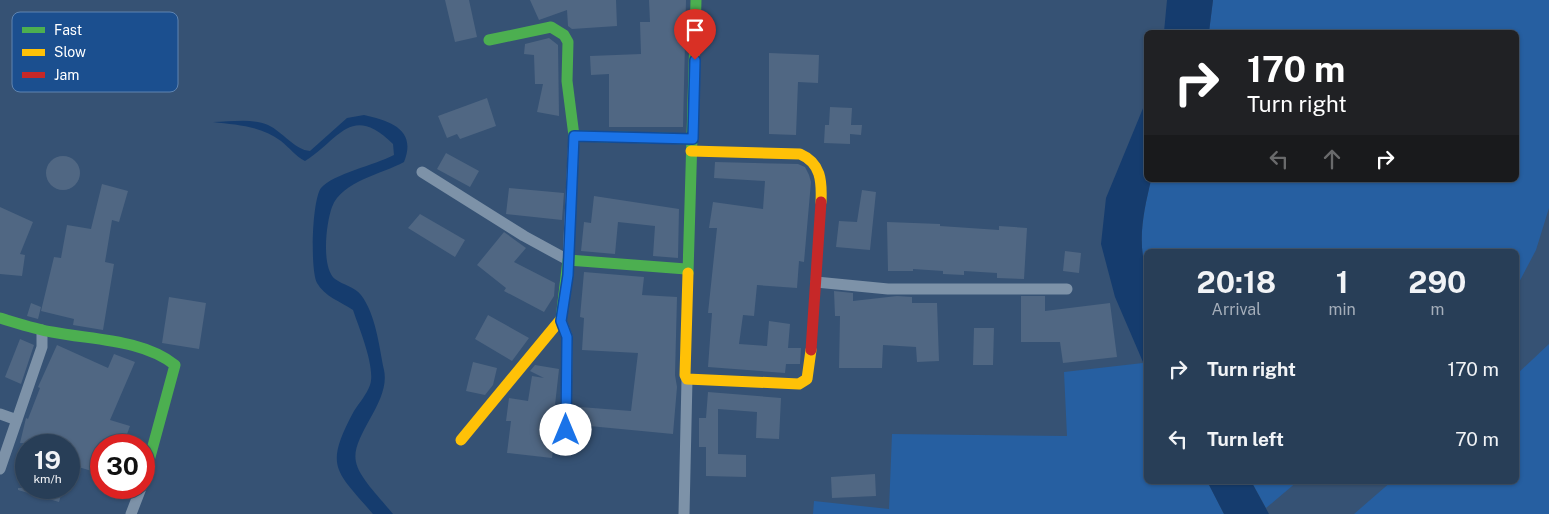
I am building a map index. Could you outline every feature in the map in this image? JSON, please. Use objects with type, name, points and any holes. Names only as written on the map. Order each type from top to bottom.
[{"type":"street","points":[[684,514],[687,379],[684,367],[686,269],[693,139],[696,0]]},
{"type":"street","points":[[489,40],[505,38],[551,26],[564,35],[568,42],[567,81],[574,136],[568,260],[561,321],[567,337],[566,430]]},
{"type":"street","points":[[574,136],[693,139]]},
{"type":"street","points":[[687,379],[799,384],[806,379],[810,370],[822,188],[820,169],[815,161],[800,154],[691,151]]},
{"type":"street","points":[[422,172],[524,236],[568,260],[686,269]]},
{"type":"street","points":[[816,282],[888,289],[1067,289]]},
{"type":"street","points":[[0,318],[42,330],[113,342],[163,355],[175,365],[155,441]]},
{"type":"street","points":[[462,440],[530,355],[561,321]]},
{"type":"street","points":[[0,469],[42,347],[42,330]]},
{"type":"street","points":[[0,414],[17,420]]},
{"type":"street","points":[[131,514],[137,499]]},
{"type":"shaded area","points":[[1167,0],[1213,0],[1209,30],[1164,30]]},
{"type":"shaded area","points":[[1213,0],[1549,0],[1549,208],[1536,250],[1519,282],[1519,249],[1144,249],[1144,263],[1142,236],[1151,182],[1519,182],[1519,30],[1209,30]]},
{"type":"shaded area","points":[[1144,106],[1144,182],[1151,182],[1142,236],[1144,263],[1144,364],[1115,297],[1101,244],[1106,198]]},
{"type":"shaded area","points":[[364,115],[383,120],[399,129],[407,142],[407,151],[404,162],[364,179],[344,191],[337,198],[332,207],[328,223],[326,256],[331,273],[335,279],[356,290],[361,295],[370,312],[376,331],[385,382],[377,406],[359,441],[356,462],[366,482],[393,514],[373,514],[342,477],[338,467],[339,445],[354,411],[369,388],[371,369],[353,310],[328,295],[317,283],[313,264],[313,235],[316,206],[321,188],[335,178],[394,155],[393,144],[379,132],[366,126],[356,126],[346,129],[337,135],[305,161],[281,141],[265,132],[249,127],[213,122],[248,121],[262,123],[273,128],[299,148],[310,151],[347,118]]},
{"type":"shaded area","points":[[1549,344],[1549,514],[1354,514],[1389,484],[1519,484],[1519,372]]},
{"type":"shaded area","points":[[1143,363],[1144,484],[1209,484],[1224,514],[813,514],[814,501],[889,509],[892,434],[1067,436],[1064,372]]},
{"type":"shaded area","points":[[1209,484],[1253,484],[1269,514],[1224,514]]},
{"type":"shaded area","points":[[1253,484],[1294,484],[1266,508]]},
{"type":"building","points":[[445,0],[469,0],[477,37],[455,42]]},
{"type":"building","points":[[530,0],[616,0],[617,26],[572,29],[568,26],[567,10],[539,20]]},
{"type":"building","points":[[649,0],[686,0],[683,127],[609,127],[609,74],[591,75],[590,56],[641,54],[640,22],[650,22]]},
{"type":"building","points":[[549,38],[558,45],[559,116],[537,112],[543,84],[535,84],[534,55],[524,54],[525,44]]},
{"type":"building","points":[[769,53],[819,55],[818,83],[798,82],[796,135],[769,134]]},
{"type":"building","points":[[487,98],[496,126],[460,139],[457,134],[447,138],[438,116]]},
{"type":"building","points":[[830,107],[852,108],[851,125],[862,125],[861,135],[850,134],[850,144],[824,143],[825,125],[829,125]]},
{"type":"building","points":[[446,153],[479,171],[470,187],[437,169]]},
{"type":"building","points":[[63,156],[70,157],[75,161],[79,166],[79,180],[75,185],[70,189],[63,190],[56,189],[51,185],[47,180],[46,173],[47,166],[51,161],[56,157]]},
{"type":"building","points":[[715,162],[798,164],[805,167],[809,175],[811,182],[804,262],[799,261],[797,288],[757,285],[754,316],[743,315],[739,344],[767,346],[769,321],[790,324],[788,348],[801,348],[800,364],[786,364],[785,373],[708,367],[712,313],[708,313],[717,228],[709,228],[713,202],[763,209],[765,181],[714,178]]},
{"type":"building","points":[[102,184],[128,191],[119,222],[112,220],[105,262],[114,264],[103,330],[73,325],[74,319],[41,311],[54,257],[61,258],[67,225],[91,229]]},
{"type":"building","points":[[509,188],[564,193],[562,220],[506,214]]},
{"type":"building","points":[[862,190],[876,192],[870,250],[836,247],[839,221],[857,222]]},
{"type":"building","points":[[594,196],[679,209],[678,258],[653,256],[655,226],[618,222],[615,254],[581,251],[584,222],[591,223]]},
{"type":"building","points":[[0,207],[33,222],[20,254],[25,255],[22,276],[0,274]]},
{"type":"building","points":[[420,214],[465,240],[455,257],[408,228]]},
{"type":"building","points":[[887,222],[940,224],[940,226],[999,230],[999,226],[1027,228],[1024,279],[997,278],[997,273],[964,271],[964,275],[943,274],[943,271],[913,269],[913,271],[888,271]]},
{"type":"building","points":[[504,232],[526,248],[514,262],[555,283],[554,296],[544,312],[504,291],[506,288],[477,265]]},
{"type":"building","points":[[1065,251],[1081,253],[1079,273],[1063,271]]},
{"type":"building","points":[[584,272],[644,277],[642,295],[677,297],[675,375],[677,387],[673,434],[579,425],[580,407],[631,411],[638,353],[582,350],[584,318],[580,317]]},
{"type":"building","points":[[834,291],[853,293],[853,301],[897,296],[912,297],[912,303],[937,303],[939,361],[917,362],[916,347],[883,345],[882,368],[839,368],[840,316],[835,316]]},
{"type":"building","points":[[1021,296],[1045,296],[1045,311],[1110,303],[1117,357],[1063,363],[1060,342],[1021,342]]},
{"type":"building","points":[[169,297],[206,303],[199,349],[162,343]]},
{"type":"building","points":[[31,303],[41,307],[38,319],[27,316]]},
{"type":"building","points":[[488,315],[529,338],[512,361],[475,339]]},
{"type":"building","points":[[974,328],[994,328],[993,365],[973,365]]},
{"type":"building","points":[[20,339],[34,345],[21,384],[5,377]]},
{"type":"building","points":[[57,345],[108,368],[114,354],[135,362],[110,420],[130,426],[127,434],[90,434],[90,471],[80,467],[80,434],[22,434],[26,418],[28,419],[40,388],[38,387]]},
{"type":"building","points":[[473,362],[497,368],[493,385],[485,395],[466,391]]},
{"type":"building","points":[[535,365],[559,369],[555,405],[559,407],[552,458],[507,453],[511,421],[506,421],[509,398],[528,401],[532,376],[544,378],[530,371]]},
{"type":"building","points":[[708,392],[781,398],[779,439],[756,438],[757,412],[718,409],[718,454],[746,455],[746,477],[706,476],[706,447],[699,447],[699,418],[706,418]]},
{"type":"building","points":[[875,474],[876,496],[832,498],[831,477]]},
{"type":"building","points":[[49,499],[60,499],[59,502]]},
{"type":"traffic: fast","points":[[688,273],[696,0]]},
{"type":"traffic: fast","points":[[489,40],[551,27],[564,35],[568,42],[567,81],[574,136],[693,139]]},
{"type":"traffic: fast","points":[[561,319],[568,260],[686,269]]},
{"type":"traffic: fast","points":[[0,318],[46,331],[132,345],[162,356],[175,365],[155,439]]},
{"type":"traffic: slow","points":[[691,151],[800,154],[812,162],[819,174],[821,202]]},
{"type":"traffic: slow","points":[[688,273],[685,375],[687,379],[799,384],[807,379],[811,350]]},
{"type":"traffic: slow","points":[[461,440],[561,319]]},
{"type":"traffic: jam","points":[[811,350],[821,202]]},
{"type":"route","points":[[566,430],[567,337],[561,321],[568,275],[574,136],[693,139],[695,60]]}]
